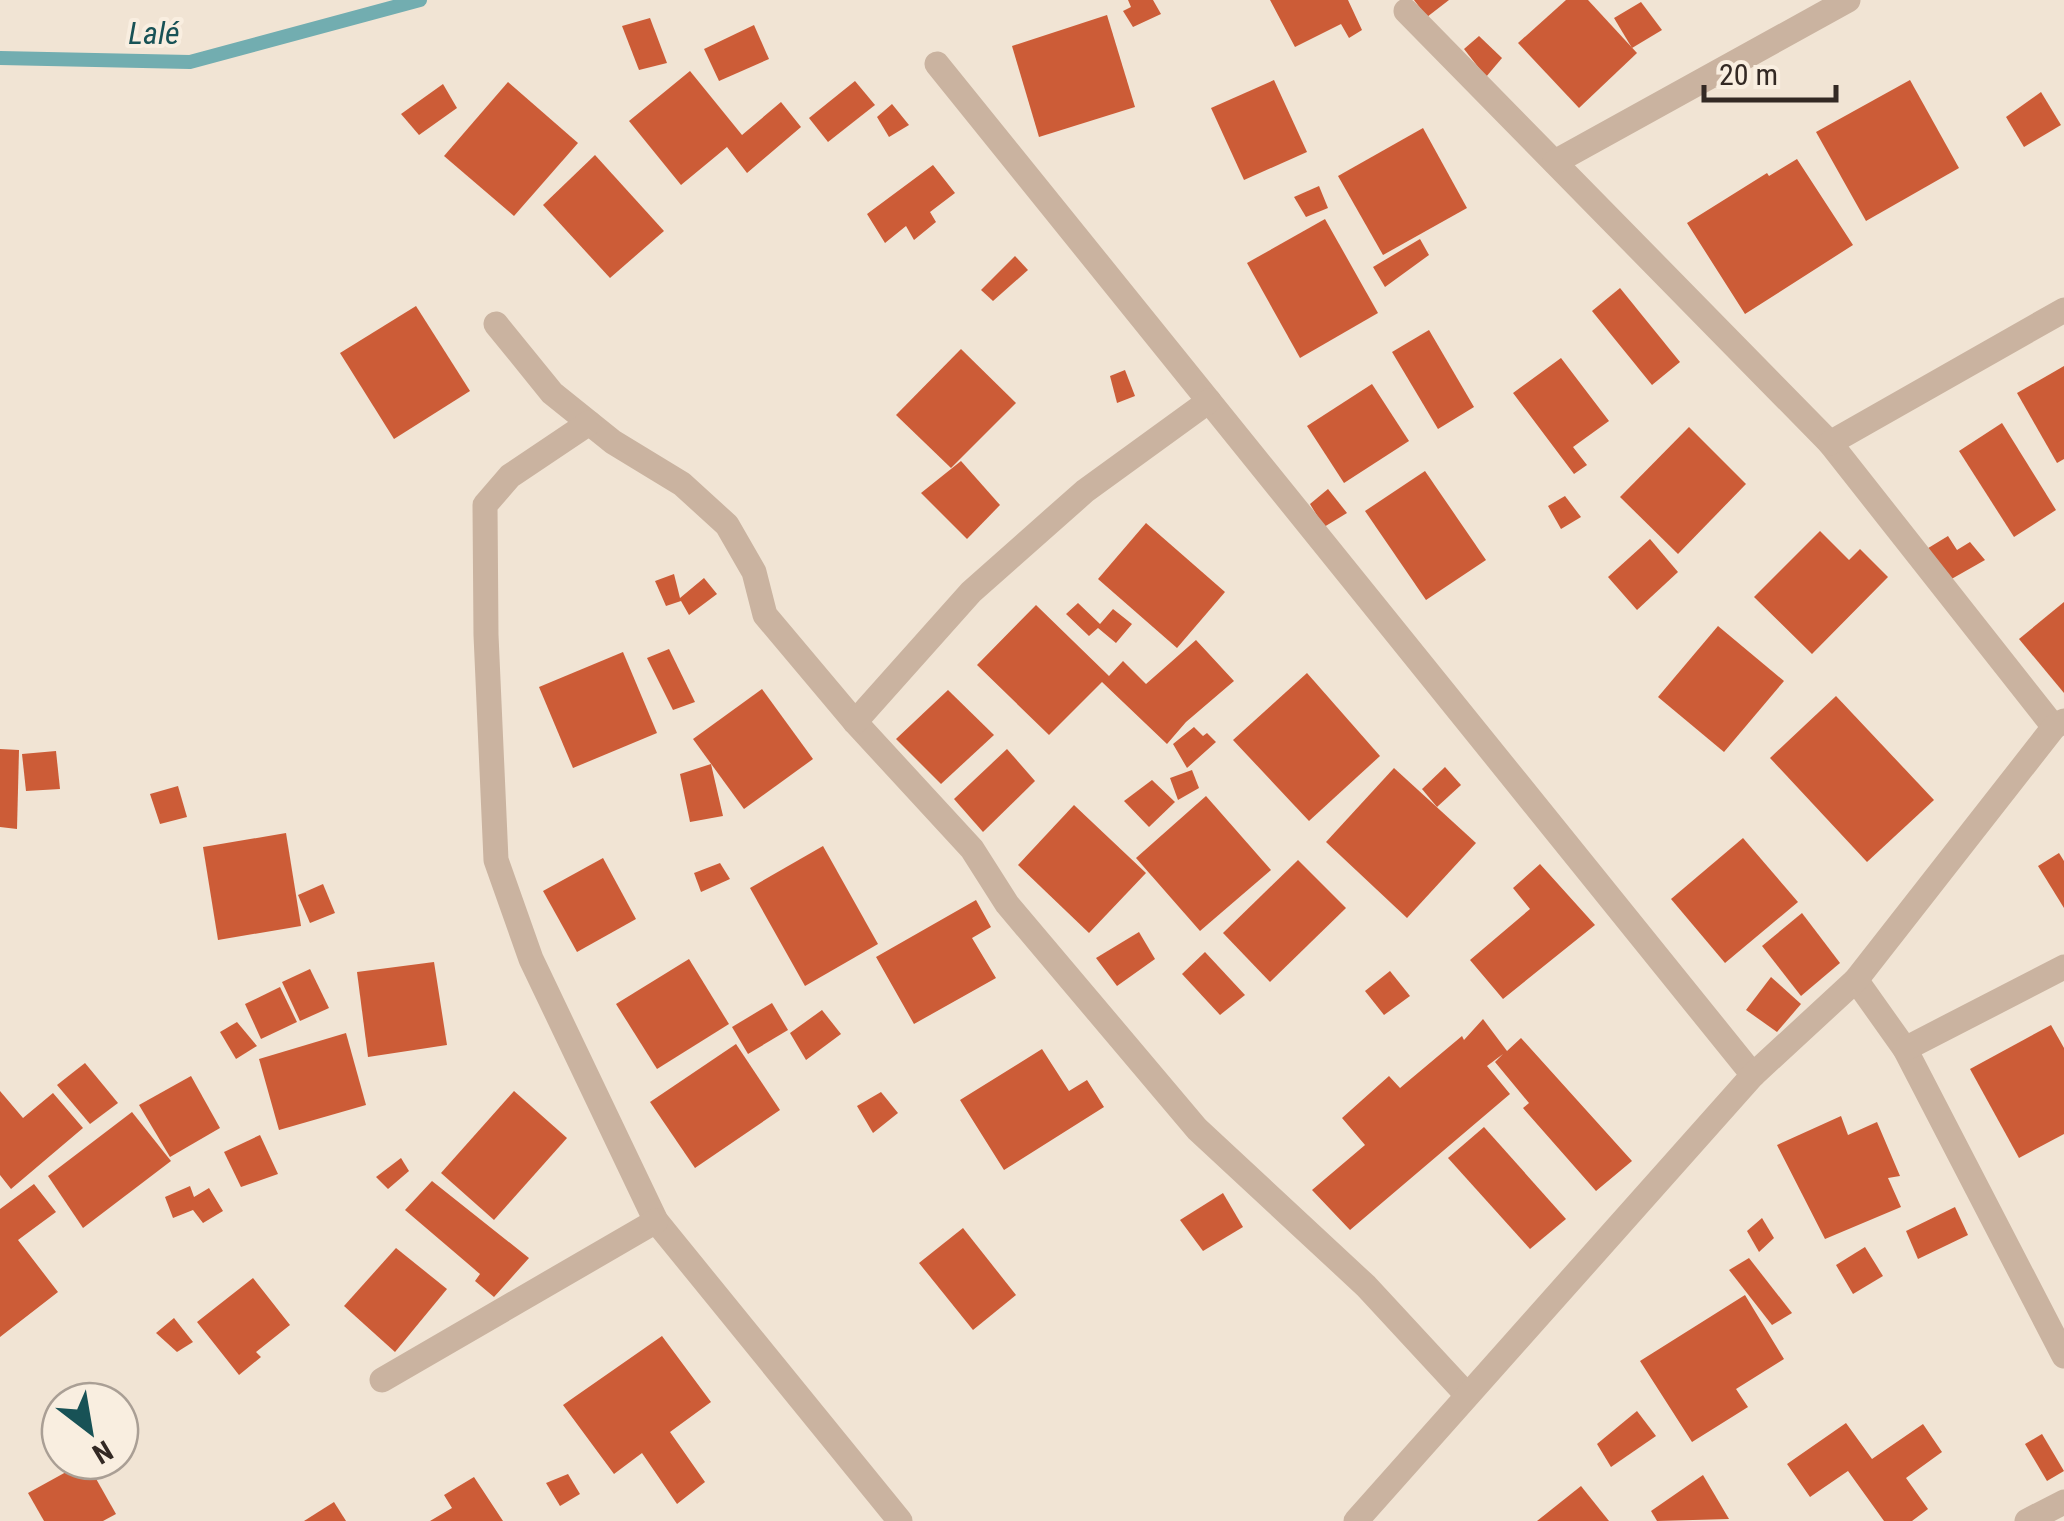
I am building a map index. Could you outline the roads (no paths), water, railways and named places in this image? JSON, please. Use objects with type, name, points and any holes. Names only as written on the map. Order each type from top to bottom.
[{"type":"street","points":[[1556,162],[1848,0]]},
{"type":"street","points":[[1356,1521],[1753,1075],[1856,980],[2059,724],[1830,443],[1406,11]]},
{"type":"street","points":[[936,64],[1753,1075]]},
{"type":"street","points":[[1830,443],[2064,310]]},
{"type":"street","points":[[496,324],[552,393],[612,442],[682,484],[728,525],[754,572],[765,615],[854,722],[972,849],[1007,904],[1196,1129],[1366,1286],[1467,1395]]},
{"type":"street","points":[[854,722],[970,592],[1084,491],[1209,401]]},
{"type":"street","points":[[589,423],[510,476],[485,505],[486,635],[496,860],[531,959],[656,1222],[900,1521]]},
{"type":"street","points":[[1905,1049],[2064,967]]},
{"type":"street","points":[[1856,980],[1905,1049],[2064,1356]]},
{"type":"street","points":[[382,1380],[656,1222]]},
{"type":"street","points":[[2027,1521],[2064,1502]]},
{"type":"waterway","name":"Lalé","points":[[0,58],[190,62],[420,0]]}]
